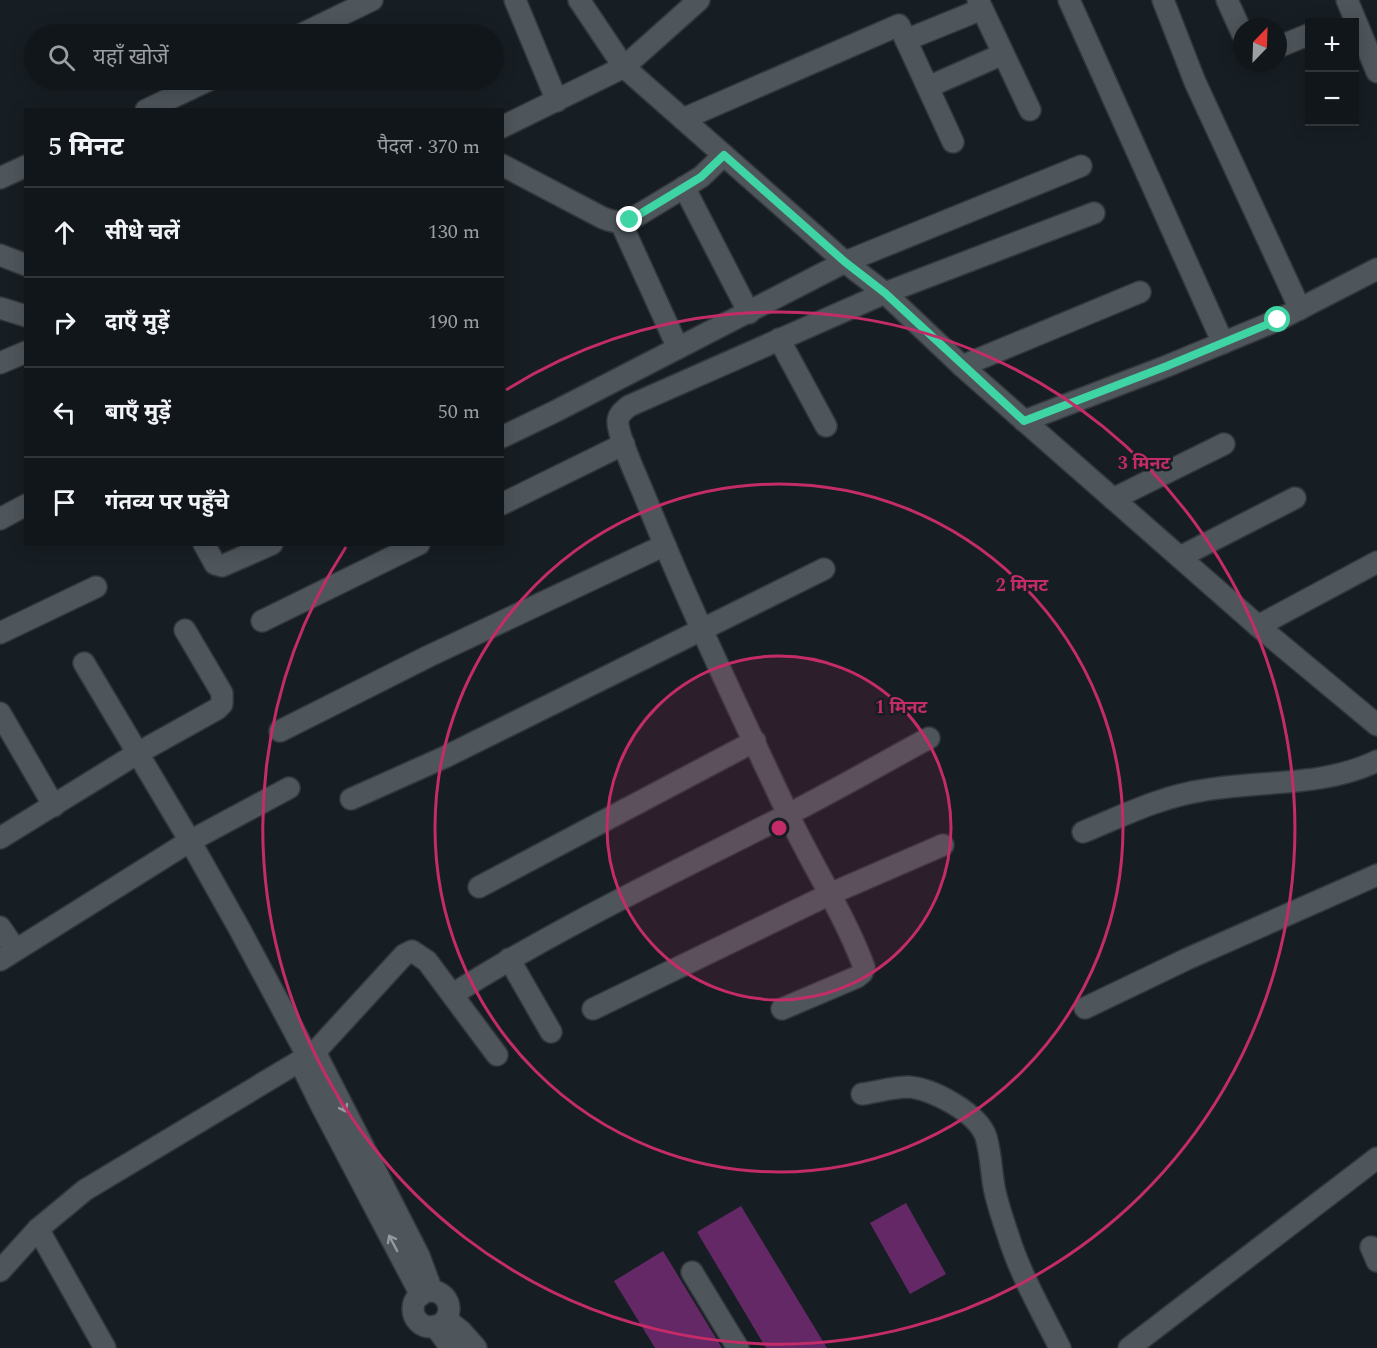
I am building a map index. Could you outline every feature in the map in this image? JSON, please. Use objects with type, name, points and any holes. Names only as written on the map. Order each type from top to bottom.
[{"type":"street","points":[[323,24],[372,0]]},
{"type":"street","points":[[515,0],[558,101]]},
{"type":"street","points":[[579,0],[624,68],[845,262],[885,293],[962,366],[1258,626],[1368,704],[1377,725]]},
{"type":"street","points":[[504,127],[624,68],[699,0]]},
{"type":"street","points":[[1069,0],[1223,343]]},
{"type":"street","points":[[1163,0],[1195,82],[1300,309]]},
{"type":"street","points":[[1227,0],[1235,18]]},
{"type":"street","points":[[906,40],[980,5],[1030,110]]},
{"type":"street","points":[[1345,13],[1377,72]]},
{"type":"street","points":[[683,119],[899,25],[953,142]]},
{"type":"street","points":[[1287,43],[1305,36]]},
{"type":"street","points":[[928,87],[1004,54]]},
{"type":"street","points":[[150,108],[188,90]]},
{"type":"street","points":[[504,166],[603,218],[621,223],[701,177],[724,155]]},
{"type":"street","points":[[504,436],[845,262],[1081,166]]},
{"type":"street","points":[[0,178],[24,167]]},
{"type":"street","points":[[684,187],[749,313]]},
{"type":"street","points":[[782,1009],[862,973],[864,967],[830,894],[788,814],[701,629],[624,444],[618,420],[628,406],[779,339],[885,293],[1094,213]]},
{"type":"street","points":[[621,223],[678,348]]},
{"type":"street","points":[[0,255],[24,264]]},
{"type":"street","points":[[1024,421],[1223,343],[1300,309],[1377,269]]},
{"type":"street","points":[[962,366],[1140,292]]},
{"type":"street","points":[[0,308],[24,315]]},
{"type":"street","points":[[779,339],[826,426]]},
{"type":"street","points":[[0,363],[24,353]]},
{"type":"street","points":[[504,503],[624,444]]},
{"type":"street","points":[[1113,499],[1224,444]]},
{"type":"street","points":[[1180,557],[1295,498]]},
{"type":"street","points":[[0,519],[24,506]]},
{"type":"street","points":[[280,731],[429,656],[665,545]]},
{"type":"street","points":[[205,546],[215,564],[222,566],[267,546]]},
{"type":"street","points":[[262,621],[415,546]]},
{"type":"street","points":[[1258,626],[1377,562]]},
{"type":"street","points":[[351,799],[445,757],[824,569]]},
{"type":"street","points":[[0,633],[96,587]]},
{"type":"street","points":[[0,838],[222,704],[222,693],[185,630]]},
{"type":"street","points":[[84,663],[239,928],[308,1057],[320,1103],[426,1293]]},
{"type":"street","points":[[0,713],[54,806]]},
{"type":"street","points":[[453,994],[509,959],[577,922],[788,814],[929,738]]},
{"type":"street","points":[[479,886],[755,741]]},
{"type":"street","points":[[1083,832],[1140,808],[1204,790],[1319,779],[1349,773],[1377,761]]},
{"type":"street","points":[[0,927],[8,955],[190,841],[289,788]]},
{"type":"street","points":[[594,1009],[830,894],[943,845]]},
{"type":"street","points":[[1085,1008],[1187,959],[1377,875]]},
{"type":"street","points":[[0,1271],[39,1229],[85,1190],[308,1057],[404,954],[412,951],[427,962],[497,1055]]},
{"type":"street","points":[[509,959],[551,1032]]},
{"type":"street","points":[[862,1094],[904,1087],[918,1088],[966,1112],[978,1125],[985,1135],[992,1164],[994,1187],[1009,1239],[1060,1348]]},
{"type":"street","points":[[1129,1348],[1377,1158]]},
{"type":"street","points":[[39,1229],[105,1348]]},
{"type":"street","points":[[692,1272],[738,1348]]},
{"type":"street","points":[[440,1323],[449,1311],[446,1299],[437,1292],[426,1293],[414,1304],[415,1316],[423,1325],[440,1323],[460,1331],[476,1348]]},
{"type":"street","points":[[440,1323],[451,1348]]},
{"type":"building","points":[[906,1203],[946,1274],[910,1294],[870,1223]]},
{"type":"building","points":[[741,1206],[827,1348],[766,1348],[697,1232]]},
{"type":"building","points":[[663,1251],[722,1348],[655,1348],[614,1281]]},
{"type":"route","points":[[630,220],[701,177],[724,155],[845,262],[885,293],[1024,421],[1278,320]]}]
